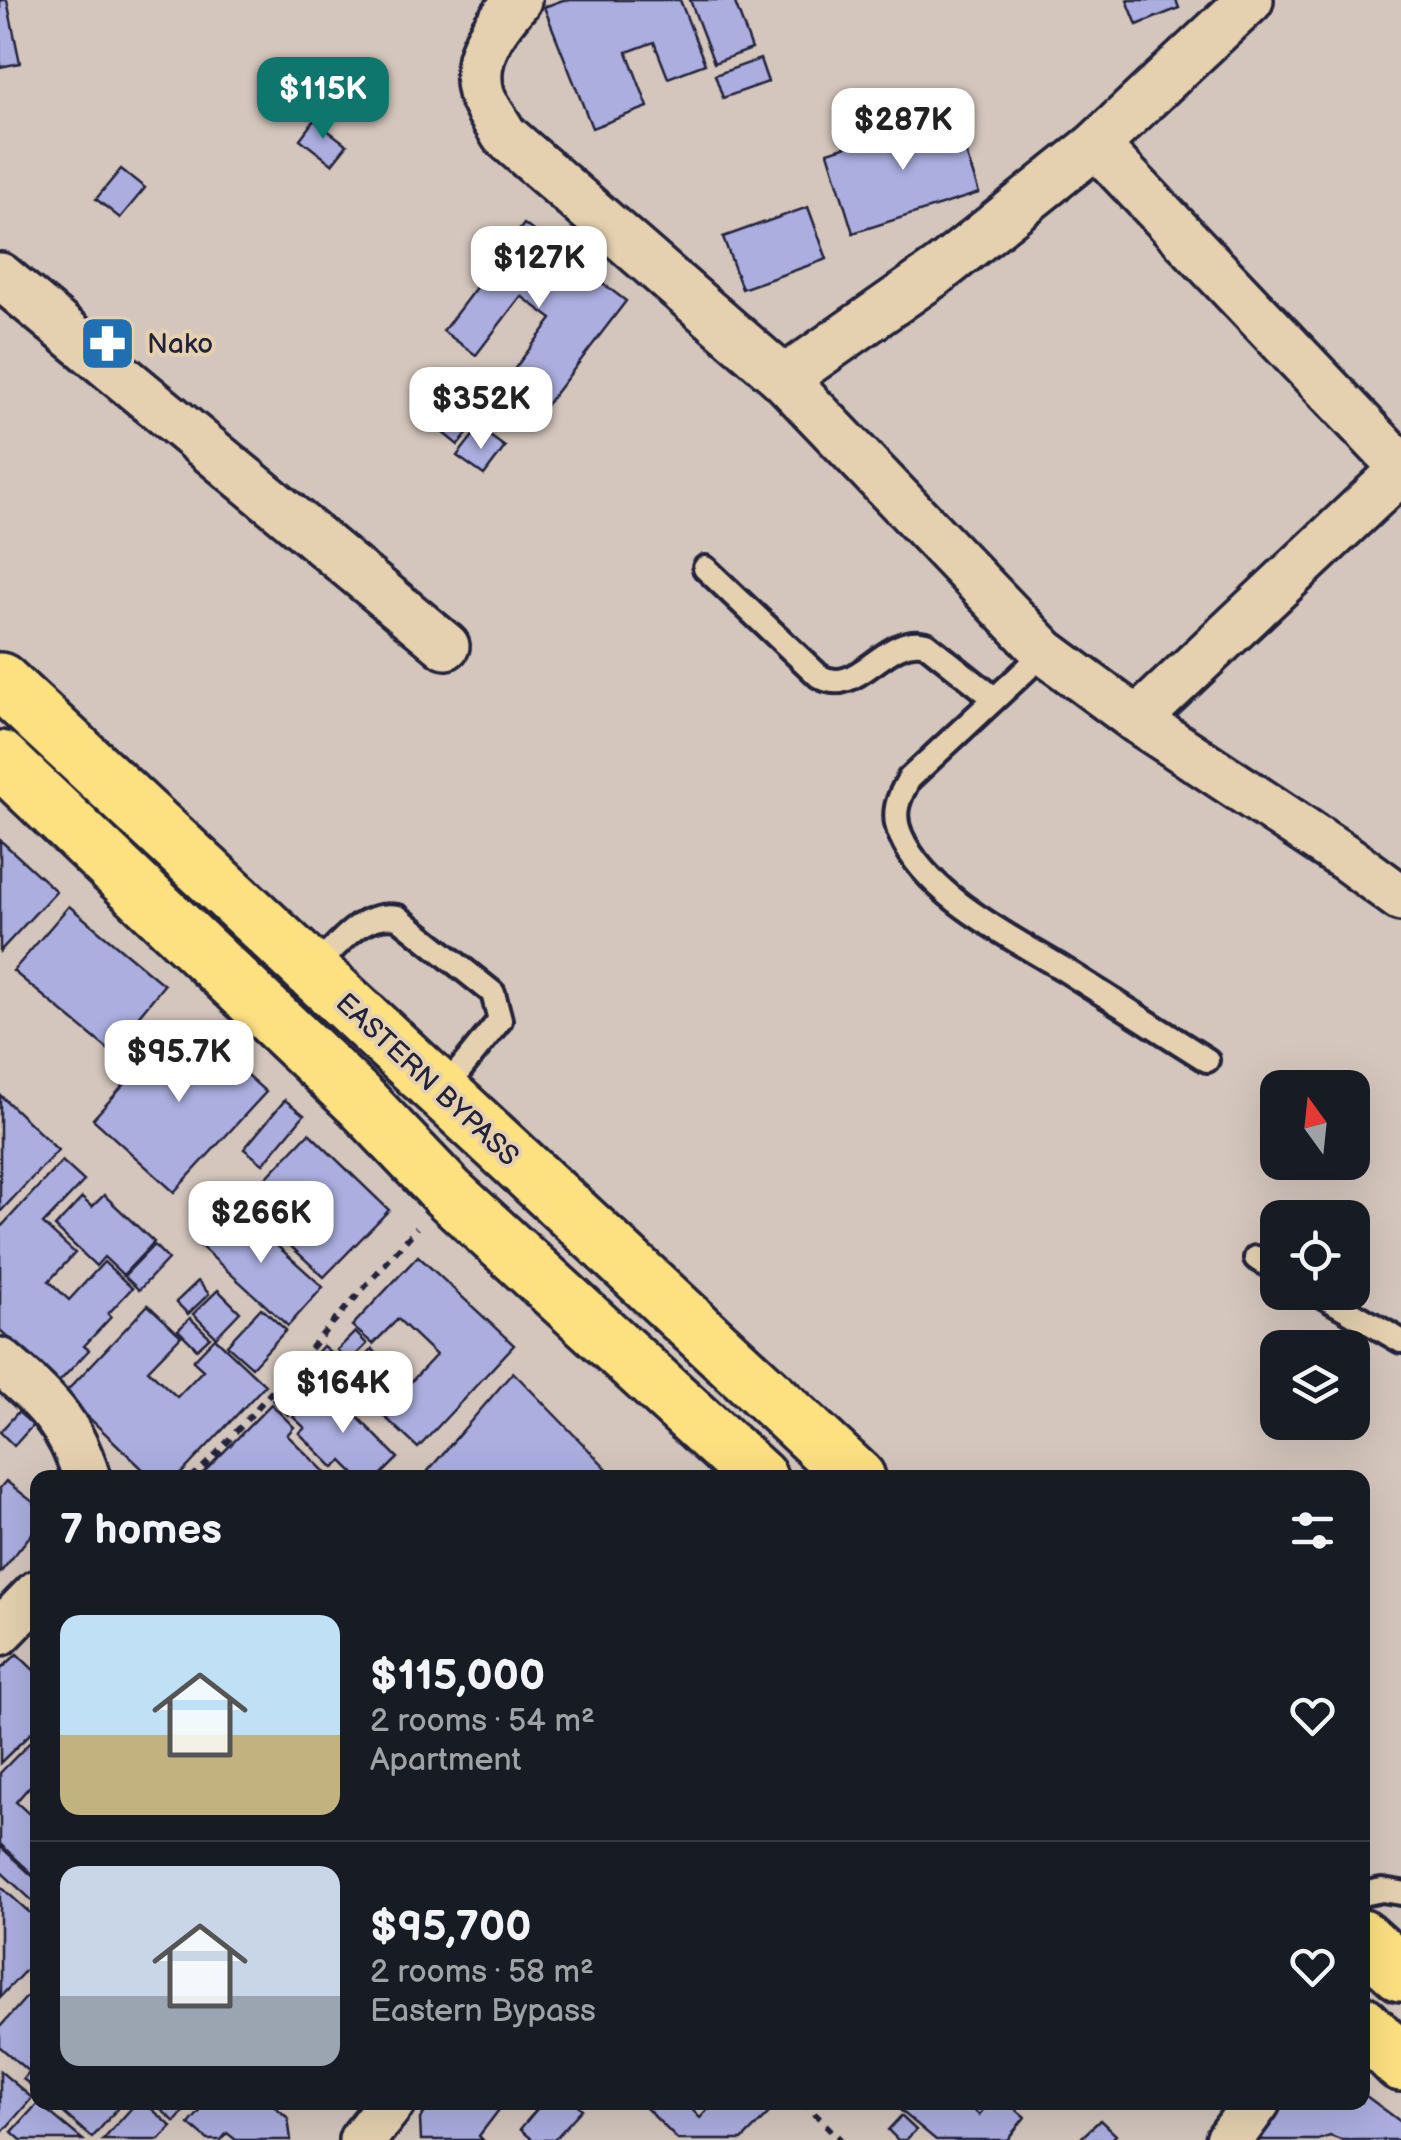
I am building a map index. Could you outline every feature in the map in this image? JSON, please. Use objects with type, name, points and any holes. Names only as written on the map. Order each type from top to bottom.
[{"type":"highway","name":"EASTERN BYPASS","points":[[0,681],[848,1470]]},
{"type":"highway","points":[[0,759],[360,1102],[448,1194],[750,1470]]},
{"type":"highway","points":[[1370,1945],[1401,1973]]},
{"type":"highway","points":[[1370,2032],[1401,2063]]},
{"type":"street","points":[[518,0],[485,44],[479,72],[481,94],[504,135],[784,379],[1045,652],[1138,720],[1401,898]]},
{"type":"street","points":[[784,379],[941,269],[1096,145],[1250,0]]},
{"type":"street","points":[[1096,145],[1401,468],[1138,720]]},
{"type":"street","points":[[0,276],[446,646]]},
{"type":"street","points":[[0,1361],[46,1401],[73,1437],[84,1470]]},
{"type":"street","points":[[0,1632],[30,1601]]},
{"type":"street","points":[[362,2140],[386,2110]]},
{"type":"street","points":[[1229,2140],[1251,2110]]},
{"type":"lane","points":[[705,568],[830,683],[844,682],[905,643],[918,642],[926,644],[994,698]]},
{"type":"lane","points":[[1045,652],[908,779],[897,800],[895,814],[900,835],[929,874],[962,906],[1207,1060]]},
{"type":"lane","points":[[311,972],[367,918],[384,915],[398,918],[493,992],[500,1020],[441,1093]]},
{"type":"lane","points":[[1256,1258],[1260,1260]]},
{"type":"lane","points":[[1347,1310],[1401,1341]]},
{"type":"lane","points":[[1370,1892],[1401,1893]]},
{"type":"path","points":[[199,1470],[448,1194]]},
{"type":"path","points":[[811,2110],[841,2140]]},
{"type":"building","points":[[0,0],[7,0],[20,63],[0,67]]},
{"type":"building","points":[[563,0],[680,0],[705,64],[668,78],[654,42],[627,52],[648,107],[592,128],[544,7]]},
{"type":"building","points":[[690,0],[734,0],[752,49],[714,63]]},
{"type":"building","points":[[1127,0],[1176,0],[1179,8],[1137,25]]},
{"type":"building","points":[[760,59],[768,82],[723,98],[715,75]]},
{"type":"building","points":[[953,112],[979,193],[853,233],[828,152]]},
{"type":"building","points":[[314,120],[347,145],[332,164],[300,139]]},
{"type":"building","points":[[121,169],[145,188],[120,218],[96,199]]},
{"type":"building","points":[[808,207],[827,259],[742,289],[723,237]]},
{"type":"building","points":[[524,224],[626,301],[545,407],[507,379],[552,319],[521,296],[476,355],[443,331]]},
{"type":"building","points":[[447,405],[474,426],[458,445],[431,423]]},
{"type":"building","points":[[479,428],[505,447],[484,475],[457,456]]},
{"type":"building","points":[[0,840],[56,891],[0,951]]},
{"type":"building","points":[[69,906],[164,985],[110,1051],[13,971]]},
{"type":"building","points":[[184,1019],[266,1092],[174,1192],[93,1119]]},
{"type":"building","points":[[0,1095],[58,1150],[0,1212]]},
{"type":"building","points":[[285,1100],[304,1115],[263,1164],[244,1149]]},
{"type":"building","points":[[309,1133],[389,1210],[324,1277],[243,1202]]},
{"type":"building","points":[[62,1161],[84,1181],[43,1224],[75,1253],[49,1281],[69,1300],[104,1262],[132,1288],[84,1346],[89,1350],[58,1383],[0,1330],[0,1228]]},
{"type":"building","points":[[104,1195],[154,1242],[123,1275],[104,1257],[96,1266],[55,1227],[82,1198],[92,1207]]},
{"type":"building","points":[[233,1206],[323,1287],[288,1326],[198,1244]]},
{"type":"building","points":[[154,1245],[168,1259],[139,1290],[124,1276]]},
{"type":"building","points":[[418,1256],[514,1345],[418,1448],[344,1379],[372,1349],[409,1384],[436,1355],[398,1319],[373,1344],[352,1326]]},
{"type":"building","points":[[198,1281],[209,1294],[188,1314],[176,1302]]},
{"type":"building","points":[[218,1290],[240,1312],[216,1337],[193,1314]]},
{"type":"building","points":[[148,1305],[181,1336],[148,1370],[177,1397],[203,1370],[193,1361],[215,1338],[265,1385],[185,1470],[144,1470],[64,1394]]},
{"type":"building","points":[[261,1308],[286,1330],[252,1367],[227,1345]]},
{"type":"building","points":[[190,1318],[210,1337],[197,1349],[178,1330]]},
{"type":"building","points":[[355,1332],[367,1344],[349,1362],[337,1350]]},
{"type":"building","points":[[323,1346],[347,1366],[334,1383],[309,1362]]},
{"type":"building","points":[[513,1372],[608,1470],[429,1470]]},
{"type":"building","points":[[297,1374],[313,1389],[288,1415],[272,1400]]},
{"type":"building","points":[[326,1385],[398,1458],[386,1470],[351,1470],[342,1461],[334,1468],[299,1433],[305,1428],[293,1417]]},
{"type":"building","points":[[271,1404],[294,1427],[287,1435],[323,1470],[206,1470]]},
{"type":"building","points":[[18,1412],[33,1425],[14,1446],[0,1432]]},
{"type":"building","points":[[6,1481],[30,1500],[30,1536],[0,1573],[0,1488]]},
{"type":"building","points":[[17,1654],[30,1666],[30,1734],[0,1763],[0,1670]]},
{"type":"building","points":[[30,1742],[30,1786],[16,1802],[30,1815],[30,1872],[0,1844],[0,1773]]},
{"type":"building","points":[[0,1846],[30,1874],[30,1899],[0,1871]]},
{"type":"building","points":[[0,1886],[30,1913],[30,1965],[0,1997]]},
{"type":"building","points":[[30,1993],[30,2085],[23,2079],[29,2072],[0,2047],[0,2027]]},
{"type":"building","points":[[0,2071],[30,2100],[0,2135]]},
{"type":"building","points":[[1370,2099],[1401,2122],[1401,2140],[1341,2140],[1330,2136],[1318,2140],[1236,2140],[1260,2110],[1370,2110]]},
{"type":"building","points":[[32,2110],[47,2110],[83,2140],[21,2140],[12,2132]]},
{"type":"building","points":[[60,2110],[116,2110],[92,2138]]},
{"type":"building","points":[[130,2110],[153,2110],[172,2127],[159,2140],[103,2140]]},
{"type":"building","points":[[161,2110],[185,2110],[175,2122]]},
{"type":"building","points":[[201,2110],[279,2110],[288,2118],[291,2140],[236,2140],[227,2133],[221,2140],[208,2140],[189,2124]]},
{"type":"building","points":[[427,2110],[499,2110],[479,2136],[483,2140],[421,2140],[420,2119]]},
{"type":"building","points":[[536,2110],[581,2110],[554,2140],[533,2140],[520,2129]]},
{"type":"building","points":[[648,2110],[692,2110],[700,2118],[708,2110],[772,2110],[742,2140],[678,2140]]},
{"type":"building","points":[[900,2110],[974,2110],[979,2115],[983,2110],[1017,2110],[1025,2117],[1007,2140],[936,2140]]},
{"type":"building","points":[[901,2116],[916,2130],[906,2140],[898,2140],[888,2130]]},
{"type":"building","points":[[1100,2120],[1116,2135],[1111,2140],[1083,2140],[1081,2138]]},
{"type":"place","name":"Nako","points":[[108,344]]}]
